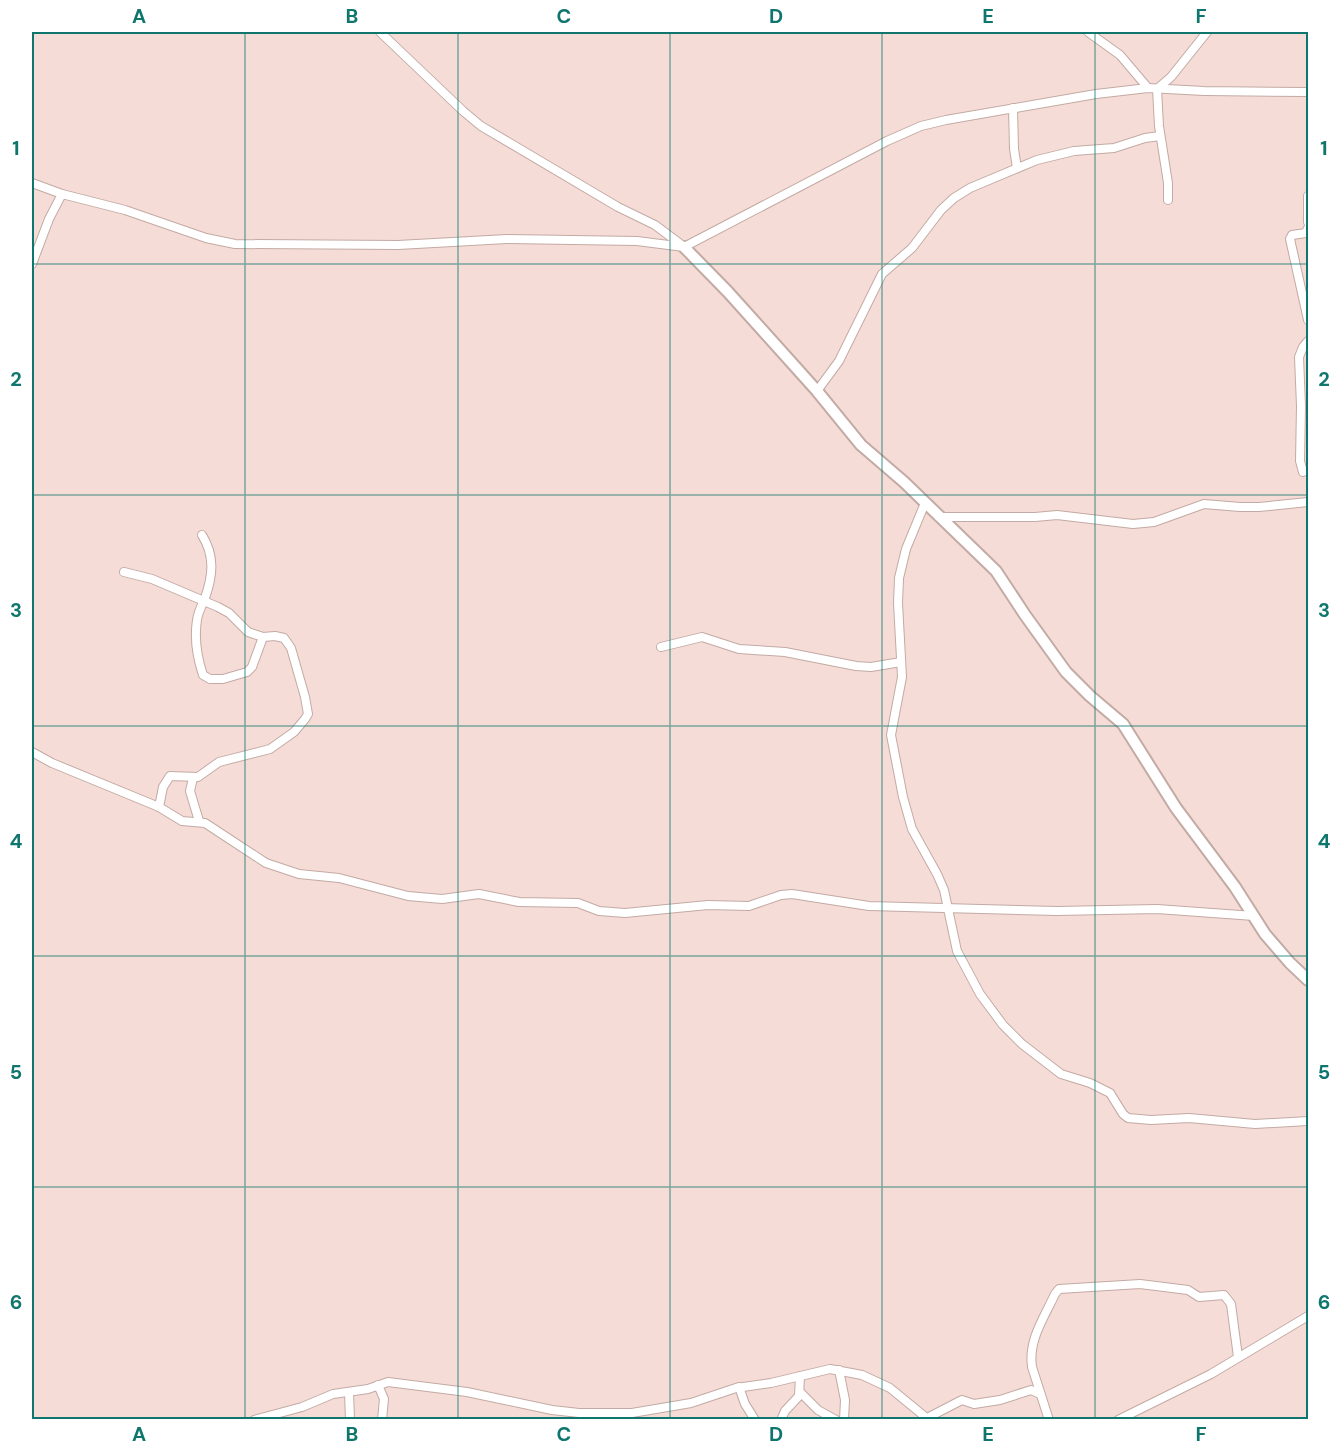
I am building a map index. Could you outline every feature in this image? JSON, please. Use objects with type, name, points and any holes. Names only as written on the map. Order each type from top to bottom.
[{"type":"main road","points":[[684,247],[817,391],[861,445],[883,462],[996,571],[1066,672],[1123,724],[1176,808],[1235,887],[1275,947],[1308,980]]},
{"type":"street","points":[[380,32],[481,126],[618,207],[655,225],[684,247]]},
{"type":"street","points":[[1088,32],[1120,55],[1153,89],[1168,183],[1168,200]]},
{"type":"street","points":[[1153,89],[1171,77],[1208,32]]},
{"type":"street","points":[[32,183],[62,194],[125,210],[206,238],[236,244],[398,244],[507,239],[637,241],[684,247],[895,137],[921,126],[1096,94],[1153,89],[1308,92]]},
{"type":"street","points":[[1013,108],[1017,168]]},
{"type":"street","points":[[817,391],[839,361],[885,270],[912,248],[941,210],[954,198],[970,188],[1028,162],[1074,151],[1101,150],[1160,136]]},
{"type":"street","points":[[32,264],[49,219],[62,194]]},
{"type":"street","points":[[1308,196],[1308,222]]},
{"type":"street","points":[[1308,228],[1306,232],[1292,235],[1290,239],[1308,320]]},
{"type":"street","points":[[1303,472],[1300,461],[1299,357],[1308,341]]},
{"type":"street","points":[[939,517],[1035,518],[1057,515],[1133,524],[1154,522],[1204,504],[1259,507],[1308,502]]},
{"type":"street","points":[[925,503],[906,549],[899,578],[902,677],[891,735],[912,829],[937,874],[948,908],[957,951],[980,994],[1003,1025],[1022,1044],[1054,1070],[1110,1093],[1128,1118],[1151,1120],[1189,1118],[1246,1124],[1308,1121]]},
{"type":"street","points":[[202,535],[212,557],[210,583],[197,618],[196,647],[202,675],[210,679],[223,679],[248,672],[263,637]]},
{"type":"street","points":[[124,572],[177,588],[229,613],[244,630],[263,637],[280,636],[289,642],[308,714],[294,732],[270,750],[219,762],[198,777],[170,776],[163,787],[159,807]]},
{"type":"street","points":[[661,647],[702,637],[740,649],[785,652],[856,666],[871,667],[901,662]]},
{"type":"street","points":[[32,752],[52,763],[159,807],[182,821],[205,823],[213,830],[241,845],[257,858],[281,869],[299,874],[339,878],[396,894],[422,898],[442,899],[479,894],[519,902],[578,903],[599,910],[642,913],[708,905],[748,906],[792,894],[857,905],[1057,910],[1157,909],[1254,916]]},
{"type":"street","points":[[192,778],[190,791],[199,821]]},
{"type":"street","points":[[1048,1419],[1031,1363],[1034,1337],[1059,1290],[1140,1284],[1188,1290],[1199,1297],[1224,1294],[1231,1304],[1238,1357]]},
{"type":"street","points":[[1118,1419],[1211,1374],[1308,1316]]},
{"type":"street","points":[[254,1419],[302,1407],[333,1394],[388,1382],[442,1388],[552,1410],[638,1416],[738,1387],[830,1369],[862,1375],[890,1388],[928,1419],[962,1400],[974,1404],[1000,1400],[1031,1390],[1040,1394]]},
{"type":"street","points":[[839,1370],[844,1394],[844,1419]]},
{"type":"street","points":[[781,1419],[785,1411],[798,1399],[800,1376]]},
{"type":"street","points":[[378,1385],[384,1399],[382,1419]]},
{"type":"street","points":[[738,1387],[755,1419]]},
{"type":"street","points":[[349,1392],[350,1419]]},
{"type":"street","points":[[800,1392],[818,1410],[836,1419]]},
{"type":"street","points":[[1136,1410],[1139,1419]]}]
